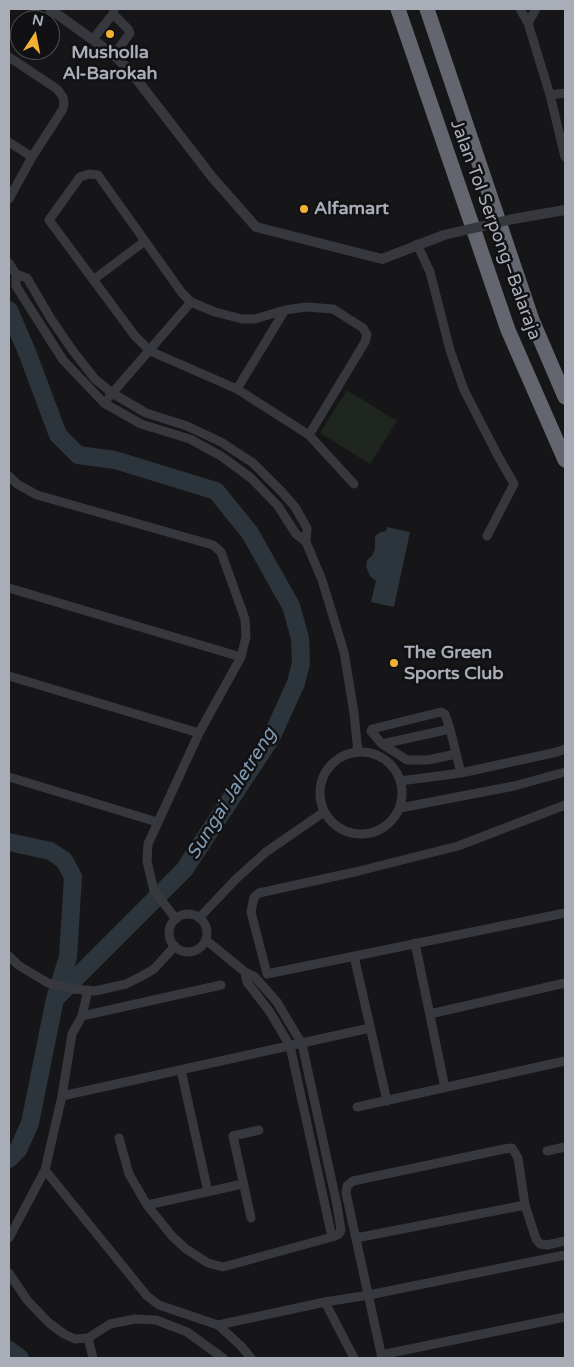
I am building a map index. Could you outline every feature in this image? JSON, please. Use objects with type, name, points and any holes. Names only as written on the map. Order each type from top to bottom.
[{"type":"highway","name":"Jalan Tol Serpong–Balaraja","points":[[398,9],[508,330],[565,460]]},
{"type":"highway","name":"Jalan Tol Serpong–Balaraja","points":[[427,9],[532,320],[565,397]]},
{"type":"street","points":[[50,9],[114,55],[131,72],[212,177],[256,227],[382,259],[444,235],[513,219],[565,210]]},
{"type":"street","points":[[520,9],[528,23],[550,95],[565,157]]},
{"type":"street","points":[[528,23],[536,9]]},
{"type":"street","points":[[93,40],[113,12],[130,32],[114,55]]},
{"type":"street","points":[[9,57],[57,89],[63,97],[64,103],[63,109],[32,157],[9,199]]},
{"type":"street","points":[[550,95],[565,93]]},
{"type":"street","points":[[9,142],[32,157]]},
{"type":"street","points":[[309,435],[365,342],[367,335],[363,328],[333,309],[306,307],[285,310],[255,319],[242,319],[215,312],[191,302],[182,293],[98,175],[89,174],[80,177],[49,220],[134,336],[150,351],[236,389],[309,435],[354,484]]},
{"type":"street","points":[[93,280],[145,241]]},
{"type":"street","points":[[417,244],[430,272],[450,350],[464,390],[514,484],[487,536]]},
{"type":"street","points":[[9,263],[16,274],[16,286],[63,360],[104,403],[141,424],[190,439],[221,456],[251,478],[278,506],[296,534],[306,542]]},
{"type":"street","points":[[16,274],[28,278],[51,319],[95,379],[112,393],[146,412],[187,426],[221,442],[253,463],[295,507],[307,528],[306,542],[322,580],[344,652],[352,697],[358,752]]},
{"type":"street","points":[[104,403],[191,302]]},
{"type":"street","points":[[236,389],[285,310]]},
{"type":"street","points":[[9,476],[18,484],[37,495],[213,545],[221,552],[245,619],[246,637],[241,657],[199,733],[148,844],[147,861],[154,891],[176,919]]},
{"type":"street","points":[[9,588],[241,657]]},
{"type":"street","points":[[9,676],[199,733]]},
{"type":"street","points":[[456,754],[428,760],[407,760],[382,744],[371,733],[372,729],[441,712],[445,714],[450,729],[461,773]]},
{"type":"street","points":[[382,744],[450,729]]},
{"type":"street","points":[[400,781],[461,773],[565,749]]},
{"type":"street","points":[[358,752],[372,754],[384,759],[394,769],[400,781],[402,794],[400,808],[393,820],[382,828],[370,833],[356,834],[343,830],[332,822],[324,812],[320,799],[320,785],[325,773],[334,762],[345,755],[358,752]]},
{"type":"street","points":[[400,808],[514,786],[565,772]]},
{"type":"street","points":[[9,777],[157,822]]},
{"type":"street","points":[[565,805],[458,846],[355,872],[259,893],[254,897],[251,912],[267,974],[565,913]]},
{"type":"street","points":[[199,918],[236,879],[266,852],[324,812]]},
{"type":"street","points":[[188,914],[199,918],[206,928],[206,940],[198,949],[186,952],[171,942],[170,929],[176,919],[188,914]]},
{"type":"street","points":[[119,1138],[129,1174],[147,1205],[172,1236],[186,1249],[208,1263],[223,1267],[339,1234],[338,1205],[302,1044],[277,1002],[255,978],[206,940]]},
{"type":"street","points":[[415,943],[446,1088]]},
{"type":"street","points":[[9,956],[18,965],[48,983],[74,989],[95,991],[126,984],[140,977],[154,969],[175,946]]},
{"type":"street","points":[[354,956],[387,1101]]},
{"type":"street","points":[[245,972],[247,982],[270,1012],[290,1046],[332,1237]]},
{"type":"street","points":[[430,1014],[565,984]]},
{"type":"street","points":[[82,1016],[221,985]]},
{"type":"street","points":[[9,1238],[45,1170],[62,1096],[72,1034],[82,1016],[88,990]]},
{"type":"street","points":[[62,1096],[370,1028]]},
{"type":"street","points":[[357,1107],[565,1061]]},
{"type":"street","points":[[181,1070],[208,1192]]},
{"type":"street","points":[[251,1218],[233,1136],[258,1130]]},
{"type":"street","points":[[548,1151],[565,1146]]},
{"type":"street","points":[[565,1241],[547,1245],[540,1244],[536,1238],[526,1205],[518,1158],[512,1148],[353,1181],[346,1186],[382,1356],[565,1317]]},
{"type":"street","points":[[45,1170],[147,1296],[159,1305],[218,1325],[241,1346],[250,1358]]},
{"type":"street","points":[[147,1205],[244,1184]]},
{"type":"street","points":[[356,1238],[526,1205]]},
{"type":"street","points":[[218,1325],[565,1255]]},
{"type":"street","points":[[9,1273],[27,1300],[49,1323],[64,1334],[75,1339],[88,1338],[110,1324],[136,1319],[156,1320],[187,1332],[223,1358]]},
{"type":"street","points":[[325,1302],[354,1358]]},
{"type":"street","points":[[88,1338],[93,1358]]},
{"type":"shaded area","points":[[347,390],[397,421],[370,464],[320,433]]},
{"type":"shaded area","points":[[387,527],[410,532],[394,607],[371,602],[376,581],[370,576],[366,566],[367,560],[372,556],[375,549],[375,536],[386,531]]},
{"type":"waterway","name":"Sungai Jaletreng","points":[[9,310],[58,435],[78,455],[115,460],[216,491],[250,533],[291,606],[300,638],[301,663],[296,683],[271,738],[184,870],[55,999],[30,1123],[18,1150],[9,1159]]},
{"type":"waterway","points":[[9,842],[50,851],[64,860],[73,877],[68,957],[56,996]]},
{"type":"waterway","name":"Sungai Jaletreng","points":[[9,1350],[20,1358]]},
{"type":"place","name":"Musholla Al-Barokah","points":[[110,34]]},
{"type":"place","name":"Alfamart","points":[[304,209]]},
{"type":"place","name":"The Green Sports Club","points":[[394,663]]}]
